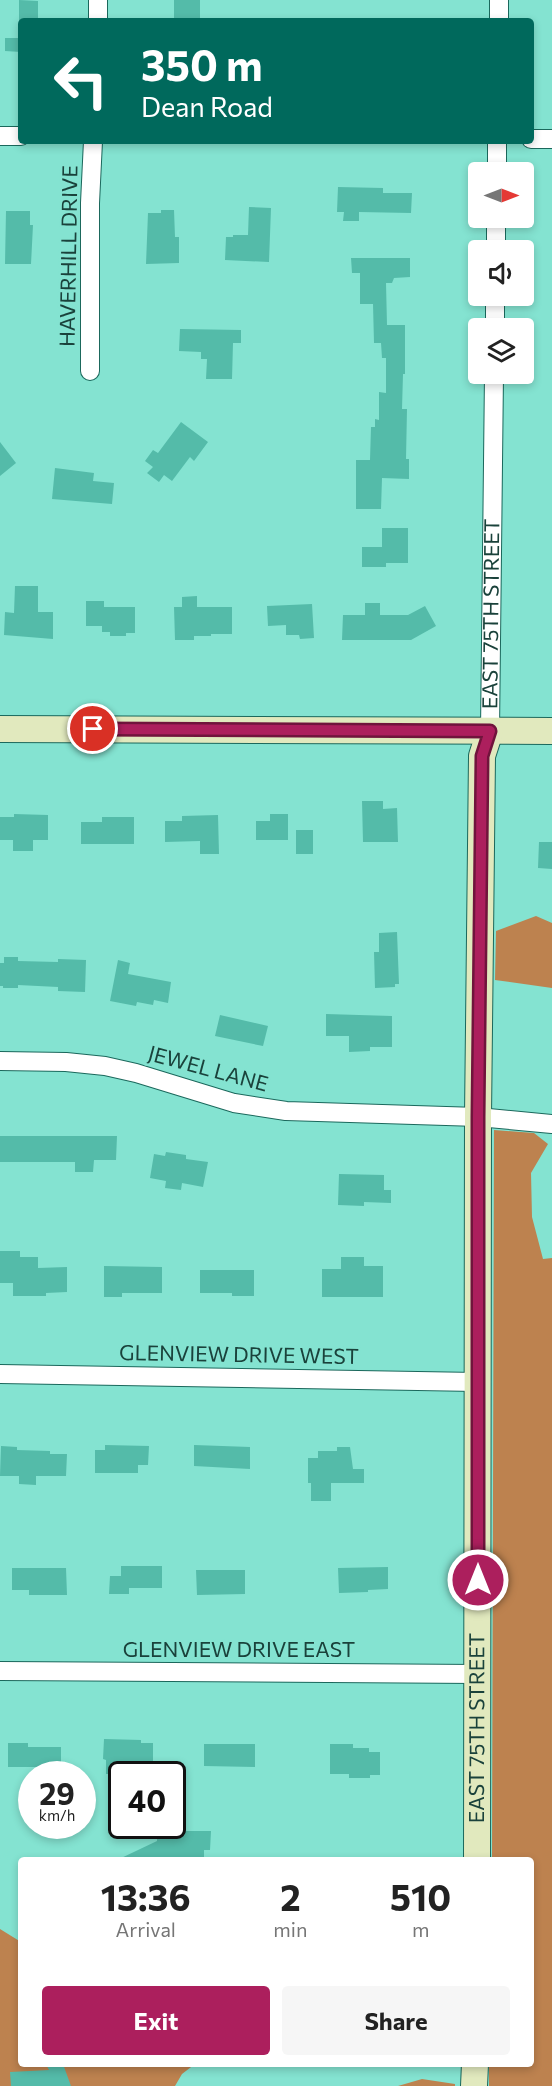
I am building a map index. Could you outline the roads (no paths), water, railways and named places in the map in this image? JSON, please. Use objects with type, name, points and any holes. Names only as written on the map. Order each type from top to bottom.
[{"type":"street","points":[[98,0],[98,18]]},
{"type":"street","points":[[499,0],[499,18]]},
{"type":"street","points":[[0,136],[18,136]]},
{"type":"street","points":[[534,139],[552,139]]},
{"type":"street","name":"HAVERHILL DRIVE","points":[[90,371],[90,203],[93,144]]},
{"type":"street","points":[[497,144],[497,162]]},
{"type":"street","name":"EAST 75TH STREET","points":[[477,1857],[478,1117],[482,756],[490,731],[494,384]]},
{"type":"street","points":[[0,729],[552,730]]},
{"type":"street","name":"JEWEL LANE","points":[[0,1061],[66,1062],[105,1066],[143,1075],[234,1103],[278,1110],[478,1117],[552,1124]]},
{"type":"street","name":"GLENVIEW DRIVE WEST","points":[[0,1374],[477,1382]]},
{"type":"street","name":"GLENVIEW DRIVE EAST","points":[[0,1671],[478,1674]]},
{"type":"street","points":[[474,2086],[475,2067]]}]
